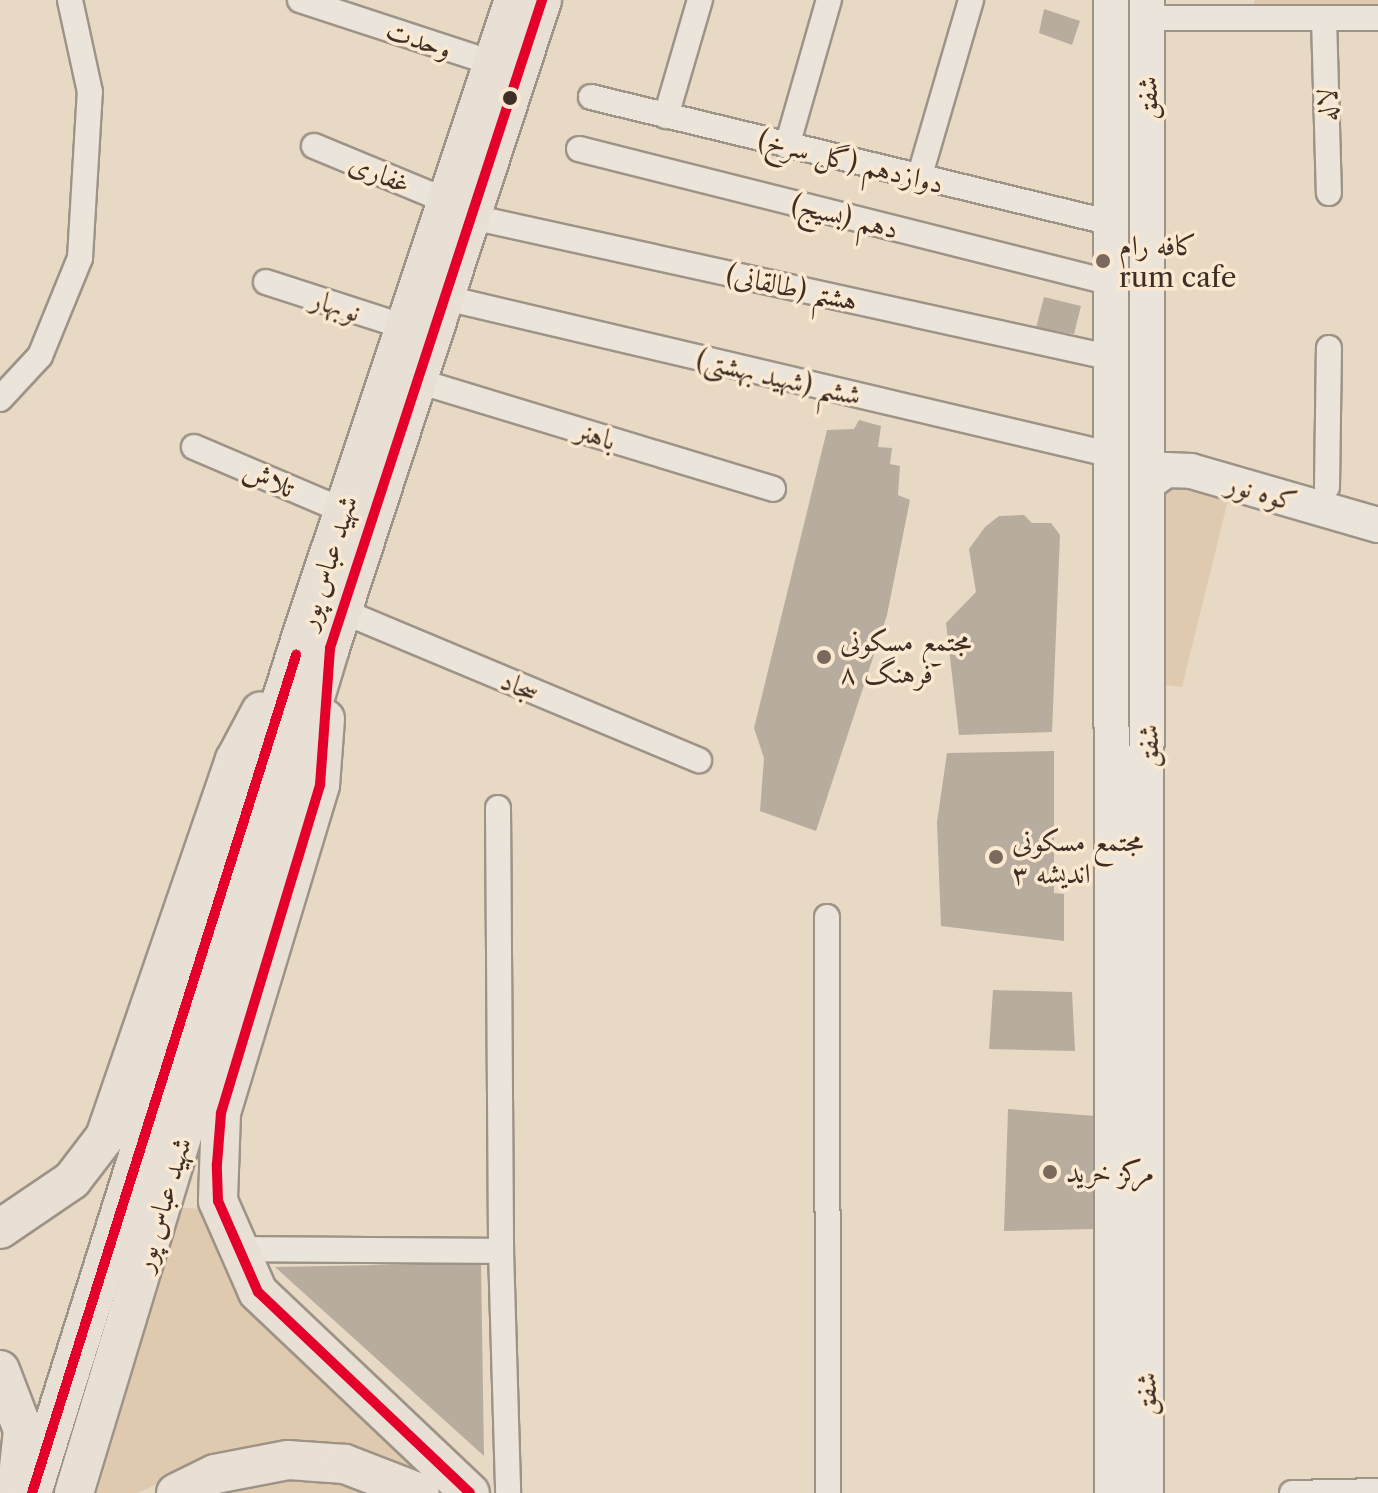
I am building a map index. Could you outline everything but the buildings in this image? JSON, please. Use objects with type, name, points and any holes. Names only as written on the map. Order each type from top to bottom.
[{"type":"main road","name":"شهید عباس پور","points":[[32,1493],[316,643],[342,611],[446,298],[459,209],[493,63],[514,0]]},
{"type":"main road","name":"شهید عباس پور","points":[[74,1493],[316,643],[344,511],[405,327],[459,209],[542,0]]},
{"type":"main road","name":"شفق","points":[[1111,0],[1112,1493]]},
{"type":"main road","name":"شفق","points":[[1146,1493],[1161,459],[1147,95],[1147,9]]},
{"type":"main road","points":[[1111,94],[1147,95]]},
{"type":"main road","name":"کوه نور","points":[[1161,459],[1327,487],[1378,501]]},
{"type":"main road","name":"کوه نور","points":[[1161,459],[1378,525]]},
{"type":"main road","points":[[0,1229],[72,1180],[105,1137],[235,760],[316,643]]},
{"type":"main road","points":[[316,643],[320,785],[221,1113],[218,1201],[236,1249],[258,1292],[290,1327],[470,1493]]},
{"type":"main road","points":[[0,1370],[23,1430],[15,1493]]},
{"type":"main road","points":[[176,1493],[215,1474],[288,1460],[345,1464],[420,1493]]},
{"type":"street","points":[[0,399],[40,356],[80,258],[90,92],[70,0]]},
{"type":"street","name":"وحدت","points":[[300,0],[493,63]]},
{"type":"street","points":[[666,116],[700,0]]},
{"type":"street","points":[[787,146],[829,0]]},
{"type":"street","points":[[919,178],[971,0]]},
{"type":"street","points":[[1147,9],[1378,18]]},
{"type":"street","name":"لاله","points":[[1324,18],[1329,193]]},
{"type":"street","name":"دوازدهم (گل سرخ)","points":[[591,97],[1112,223]]},
{"type":"street","name":"غفاری","points":[[314,146],[459,209]]},
{"type":"street","name":"دهم (بسیج)","points":[[579,149],[1112,283]]},
{"type":"street","name":"هشتم (طالقانی)","points":[[459,209],[1113,358]]},
{"type":"street","name":"نوبهار","points":[[266,282],[405,327]]},
{"type":"street","name":"ششم (شهید بهشتی)","points":[[446,298],[1113,455]]},
{"type":"street","points":[[1327,487],[1329,348]]},
{"type":"street","name":"باهنر","points":[[418,381],[773,489]]},
{"type":"street","name":"تلاش","points":[[194,447],[344,511]]},
{"type":"street","name":"سجاد","points":[[342,611],[699,760]]},
{"type":"street","points":[[498,808],[501,1251],[508,1493]]},
{"type":"street","points":[[827,917],[828,1493]]},
{"type":"street","points":[[236,1249],[501,1251]]},
{"type":"street","points":[[1292,1493],[1378,1491]]},
{"type":"shaded area","points":[[1255,0],[1378,0],[1378,8],[1253,7]]},
{"type":"shaded area","points":[[1157,482],[1230,492],[1182,687],[1154,684]]},
{"type":"shaded area","points":[[182,1208],[209,1209],[448,1493],[401,1467],[221,1454],[138,1493],[97,1493]]},
{"type":"shaded area","points":[[281,1476],[363,1487],[375,1493],[217,1493]]},
{"type":"transit line","points":[[470,1493],[258,1292],[218,1201],[217,1164],[221,1113],[320,785],[330,648],[542,0]]},
{"type":"transit line","points":[[32,1493],[296,655]]},
{"type":"place","name":"کافه رام rum cafe","points":[[1103,261]]},
{"type":"place","name":"مجتمع مسکونی فرهنگ ۸","points":[[824,657]]},
{"type":"place","name":"مجتمع مسکونی اندیشه ۳","points":[[996,857]]},
{"type":"place","name":"مرکز خرید","points":[[1050,1172]]}]
